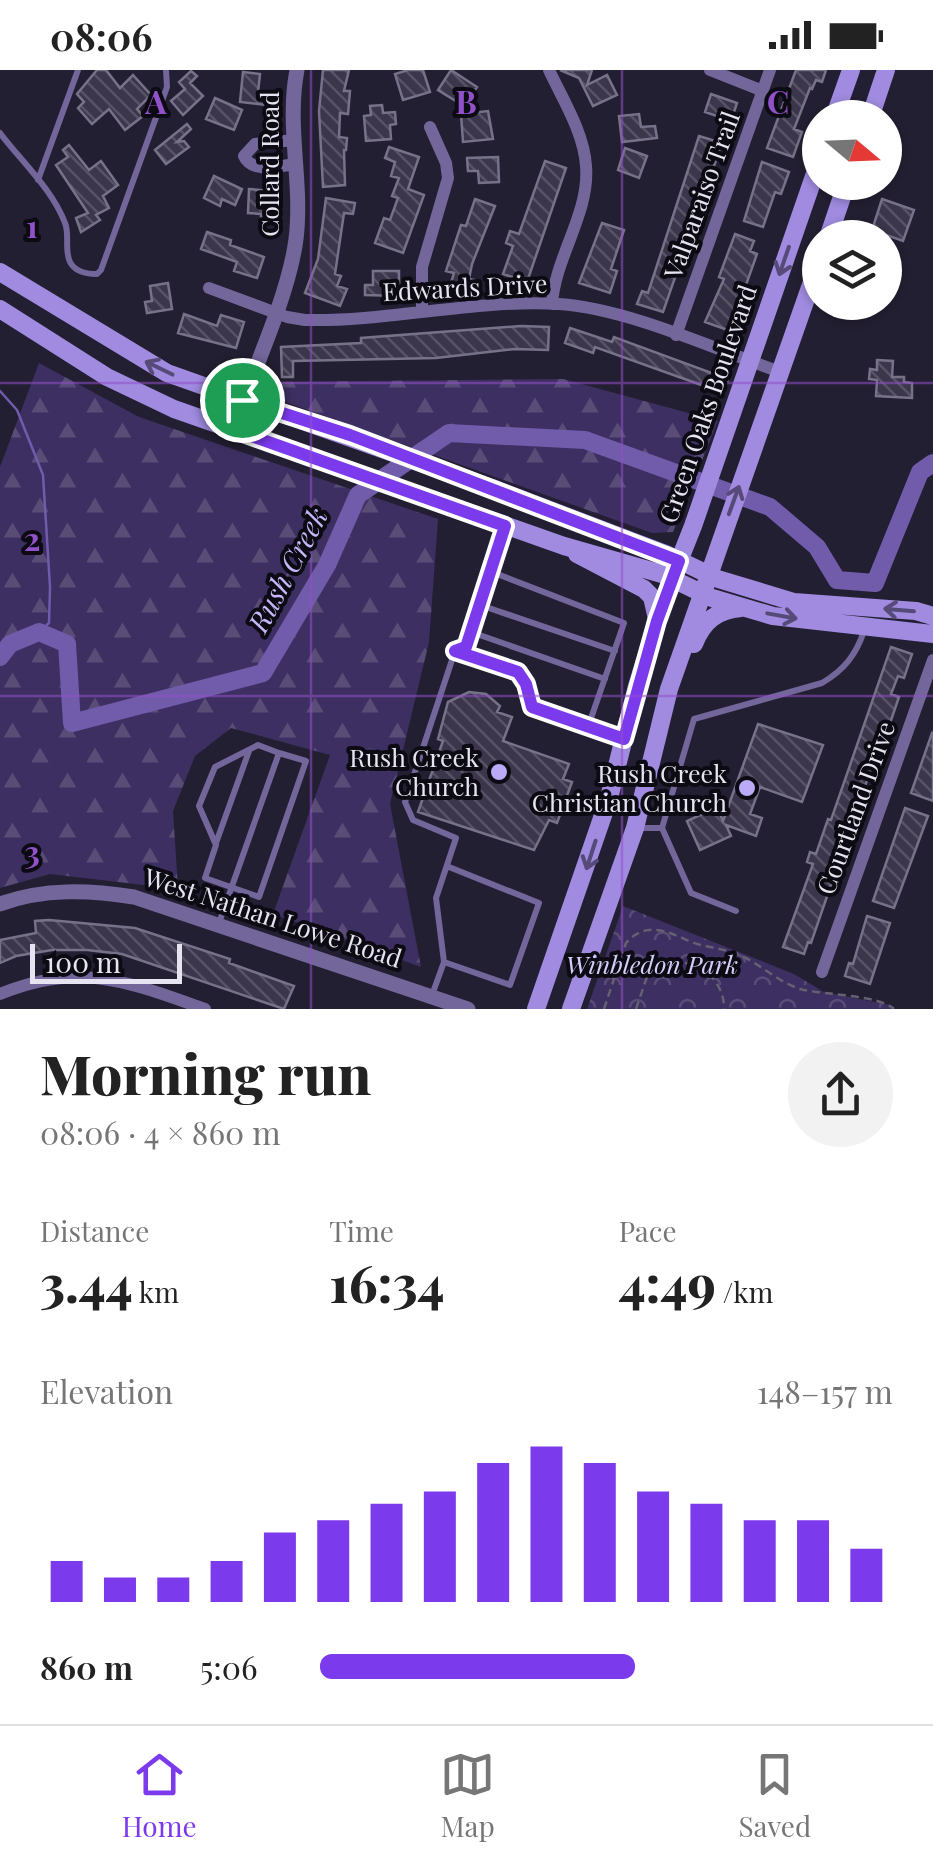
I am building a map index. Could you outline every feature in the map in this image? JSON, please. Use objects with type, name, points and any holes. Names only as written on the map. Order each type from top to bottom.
[{"type":"main road","points":[[840,100],[851,70]]},
{"type":"main road","points":[[876,100],[886,70]]},
{"type":"main road","name":"Green Oaks Boulevard","points":[[536,1009],[598,833],[657,621],[806,200]]},
{"type":"main road","points":[[0,272],[149,363],[242,400],[492,488],[708,574],[794,602],[933,634]]},
{"type":"main road","points":[[0,308],[108,378],[164,405],[505,526],[672,579],[746,608],[819,622],[865,616],[933,616]]},
{"type":"main road","points":[[570,1009],[635,828],[658,732],[708,574],[802,310]]},
{"type":"main road","points":[[505,526],[516,497]]},
{"type":"main road","points":[[564,546],[599,568],[630,578],[644,589],[652,598],[657,621]]},
{"type":"main road","points":[[658,732],[704,624],[726,609],[746,608]]},
{"type":"street","name":"Collard Road","points":[[232,429],[296,241],[293,97],[297,70]]},
{"type":"street","points":[[549,70],[580,136],[587,170],[580,206],[556,273],[552,304]]},
{"type":"street","points":[[710,70],[763,91]]},
{"type":"street","name":"Valparaiso Trail","points":[[676,336],[770,70]]},
{"type":"street","points":[[422,312],[422,267],[448,178],[446,163],[430,127]]},
{"type":"street","points":[[294,140],[255,144],[244,156],[254,167],[296,164]]},
{"type":"street","name":"Edwards Drive","points":[[208,288],[274,313],[313,320],[552,304],[606,312],[780,372]]},
{"type":"street","name":"Courtland Drive","points":[[822,972],[933,660]]},
{"type":"street","name":"West Nathan Lowe Road","points":[[0,904],[47,893],[100,892],[134,897],[468,1009]]},
{"type":"street","points":[[0,994],[50,978],[78,975],[116,980],[166,1002],[205,1009]]},
{"type":"lane","points":[[38,181],[78,70]]},
{"type":"lane","points":[[0,133],[56,204],[66,225],[72,266],[97,274],[102,270],[167,88],[166,70]]},
{"type":"lane","points":[[455,651],[466,647],[505,526]]},
{"type":"lane","points":[[492,572],[624,622],[588,728]]},
{"type":"lane","points":[[480,604],[614,651]]},
{"type":"lane","points":[[736,910],[691,893],[662,828],[694,718],[822,683],[840,672],[857,650],[865,616]]},
{"type":"lane","points":[[471,632],[605,679]]},
{"type":"lane","points":[[455,651],[518,672],[532,707],[624,739]]},
{"type":"lane","points":[[431,996],[444,962],[436,898],[456,838],[412,820],[404,802],[455,651]]},
{"type":"lane","points":[[216,844],[200,806],[214,767],[258,745],[306,761],[258,896],[205,878],[249,750]]},
{"type":"lane","points":[[219,924],[279,753]]},
{"type":"lane","points":[[635,828],[662,828]]},
{"type":"lane","points":[[444,962],[510,985],[539,903],[449,867]]},
{"type":"path","points":[[604,1009],[619,959],[633,934],[660,929],[735,953],[802,990],[873,999],[894,1009]]},
{"type":"path","points":[[597,958],[619,959],[628,968],[648,974]]},
{"type":"path","points":[[636,1009],[648,974],[667,962],[698,967],[720,988],[724,1009]]},
{"type":"green space","points":[[39,363],[139,417],[438,519],[429,642],[390,804],[421,967],[273,914],[330,755],[231,728],[195,756],[173,811],[178,889],[50,874],[0,888],[0,467]]},
{"type":"green space","points":[[563,379],[718,421],[673,532],[652,533],[263,394],[264,382]]},
{"type":"green space","name":"Winbledon Park","points":[[623,906],[794,974],[824,992],[890,1005],[893,1009],[587,1009]]},
{"type":"building","points":[[97,70],[106,70],[120,88],[133,75],[151,95],[137,109],[143,116],[125,130],[109,109],[92,124],[78,108],[84,102],[77,94]]},
{"type":"building","points":[[323,70],[349,70],[344,91],[350,91],[348,114],[340,113],[339,137],[347,138],[345,185],[323,187],[319,111]]},
{"type":"building","points":[[423,70],[430,92],[403,100],[395,74]]},
{"type":"building","points":[[451,70],[477,87],[464,106],[438,90]]},
{"type":"building","points":[[560,70],[592,70],[587,85],[607,75],[617,95],[593,106],[579,78]]},
{"type":"building","points":[[796,70],[826,70],[822,82],[816,80],[802,100],[794,129],[802,132],[793,157],[767,148]]},
{"type":"building","points":[[191,71],[197,76],[190,83],[203,96],[183,115],[171,101],[185,89],[179,82]]},
{"type":"building","points":[[243,72],[260,74],[258,92],[268,93],[267,105],[240,102]]},
{"type":"building","points":[[711,94],[737,103],[731,121],[705,112]]},
{"type":"building","points":[[215,98],[242,110],[234,130],[206,119]]},
{"type":"building","points":[[382,105],[383,113],[395,112],[396,124],[390,125],[391,139],[366,141],[364,116],[371,115],[370,106]]},
{"type":"building","points":[[488,111],[493,139],[463,142],[461,114]]},
{"type":"building","points":[[639,114],[641,127],[655,126],[657,138],[622,142],[619,116]]},
{"type":"building","points":[[187,124],[191,129],[177,142],[184,141],[189,147],[166,164],[155,150]]},
{"type":"building","points":[[699,136],[722,143],[663,312],[637,304],[642,291],[648,293]]},
{"type":"building","points":[[69,145],[89,170],[101,161],[118,185],[103,196],[109,208],[96,215],[100,220],[81,232],[76,218],[88,213],[56,165],[68,157],[63,150]]},
{"type":"building","points":[[389,147],[419,157],[408,189],[424,195],[403,253],[375,243],[384,218],[390,220],[398,198],[392,196],[399,178],[391,176],[395,162],[385,158]]},
{"type":"building","points":[[625,148],[647,156],[639,178],[618,170]]},
{"type":"building","points":[[498,157],[499,182],[479,183],[478,171],[468,171],[467,158]]},
{"type":"building","points":[[545,161],[566,168],[527,282],[503,274],[513,246],[506,243],[510,231],[519,234]]},
{"type":"building","points":[[762,162],[789,172],[781,194],[775,192],[763,227],[744,221]]},
{"type":"building","points":[[214,176],[242,189],[235,205],[222,199],[220,206],[204,198]]},
{"type":"building","points":[[249,189],[273,191],[272,220],[248,213]]},
{"type":"building","points":[[326,198],[355,203],[353,214],[344,213],[335,274],[341,276],[337,286],[347,289],[340,306],[305,293],[318,259]]},
{"type":"building","points":[[475,199],[495,206],[472,264],[469,279],[474,280],[470,293],[450,286],[454,273],[446,271],[461,225],[466,226]]},
{"type":"building","points":[[882,200],[914,210],[903,241],[902,220],[875,220]]},
{"type":"building","points":[[602,223],[624,230],[611,269],[617,271],[610,293],[579,283]]},
{"type":"building","points":[[207,232],[264,257],[257,278],[234,271],[237,262],[201,249]]},
{"type":"building","points":[[735,234],[754,241],[750,251],[757,254],[733,332],[705,322],[724,279],[719,277]]},
{"type":"building","points":[[373,271],[399,271],[399,296],[365,295],[365,285],[373,285]]},
{"type":"building","points":[[168,283],[172,309],[147,313],[145,302],[152,301],[150,286]]},
{"type":"building","points":[[184,314],[217,326],[221,315],[244,322],[236,348],[178,333]]},
{"type":"building","points":[[521,326],[549,327],[548,350],[515,349],[436,358],[293,361],[293,377],[282,377],[281,347]]},
{"type":"building","points":[[570,328],[612,342],[614,337],[728,379],[724,393],[595,347],[593,353],[565,343]]},
{"type":"building","points":[[877,360],[893,361],[892,377],[904,377],[904,382],[912,383],[912,398],[876,396],[877,380],[869,379],[870,369],[877,370]]},
{"type":"building","points":[[891,647],[912,654],[904,678],[898,676],[891,694],[899,697],[804,954],[783,947],[813,864],[807,862],[810,852],[816,854],[828,819],[831,820]]},
{"type":"building","name":"Rush Creek Church","points":[[469,692],[486,694],[500,706],[497,712],[512,717],[503,741],[569,764],[563,779],[572,782],[557,823],[549,820],[534,850],[418,812],[443,741],[438,739],[448,702]]},
{"type":"building","name":"Rush Creek Christian Church","points":[[758,724],[823,745],[802,802],[760,787],[750,814],[762,818],[756,836],[726,825],[731,836],[700,850],[687,821],[717,807],[723,821]]},
{"type":"building","points":[[933,734],[933,801],[911,793]]},
{"type":"building","points":[[905,808],[928,816],[894,908],[873,901]]},
{"type":"building","points":[[867,916],[890,923],[870,984],[845,976],[849,963],[853,964]]},
{"type":"building","points":[[35,921],[135,928],[230,959],[229,963],[294,986],[284,1009],[122,954],[52,950],[0,963],[0,940],[36,933]]},
{"type":"waterway","points":[[0,391],[17,410],[43,475],[50,587],[49,623],[39,632]]},
{"type":"waterway","name":"Rush Creek","points":[[0,657],[10,644],[39,632],[67,644],[72,723],[263,673],[327,565],[358,495],[449,433],[585,440],[770,507],[817,547],[837,580],[875,583],[920,472],[933,463]]},
{"type":"place","name":"Rush Creek Church","points":[[499,772]]},
{"type":"place","name":"Rush Creek Christian Church","points":[[747,788]]},
{"type":"route","points":[[242,400],[350,435],[679,561],[657,621],[624,739],[532,707],[518,672],[455,651],[466,647],[505,526],[232,429],[242,400]]}]
